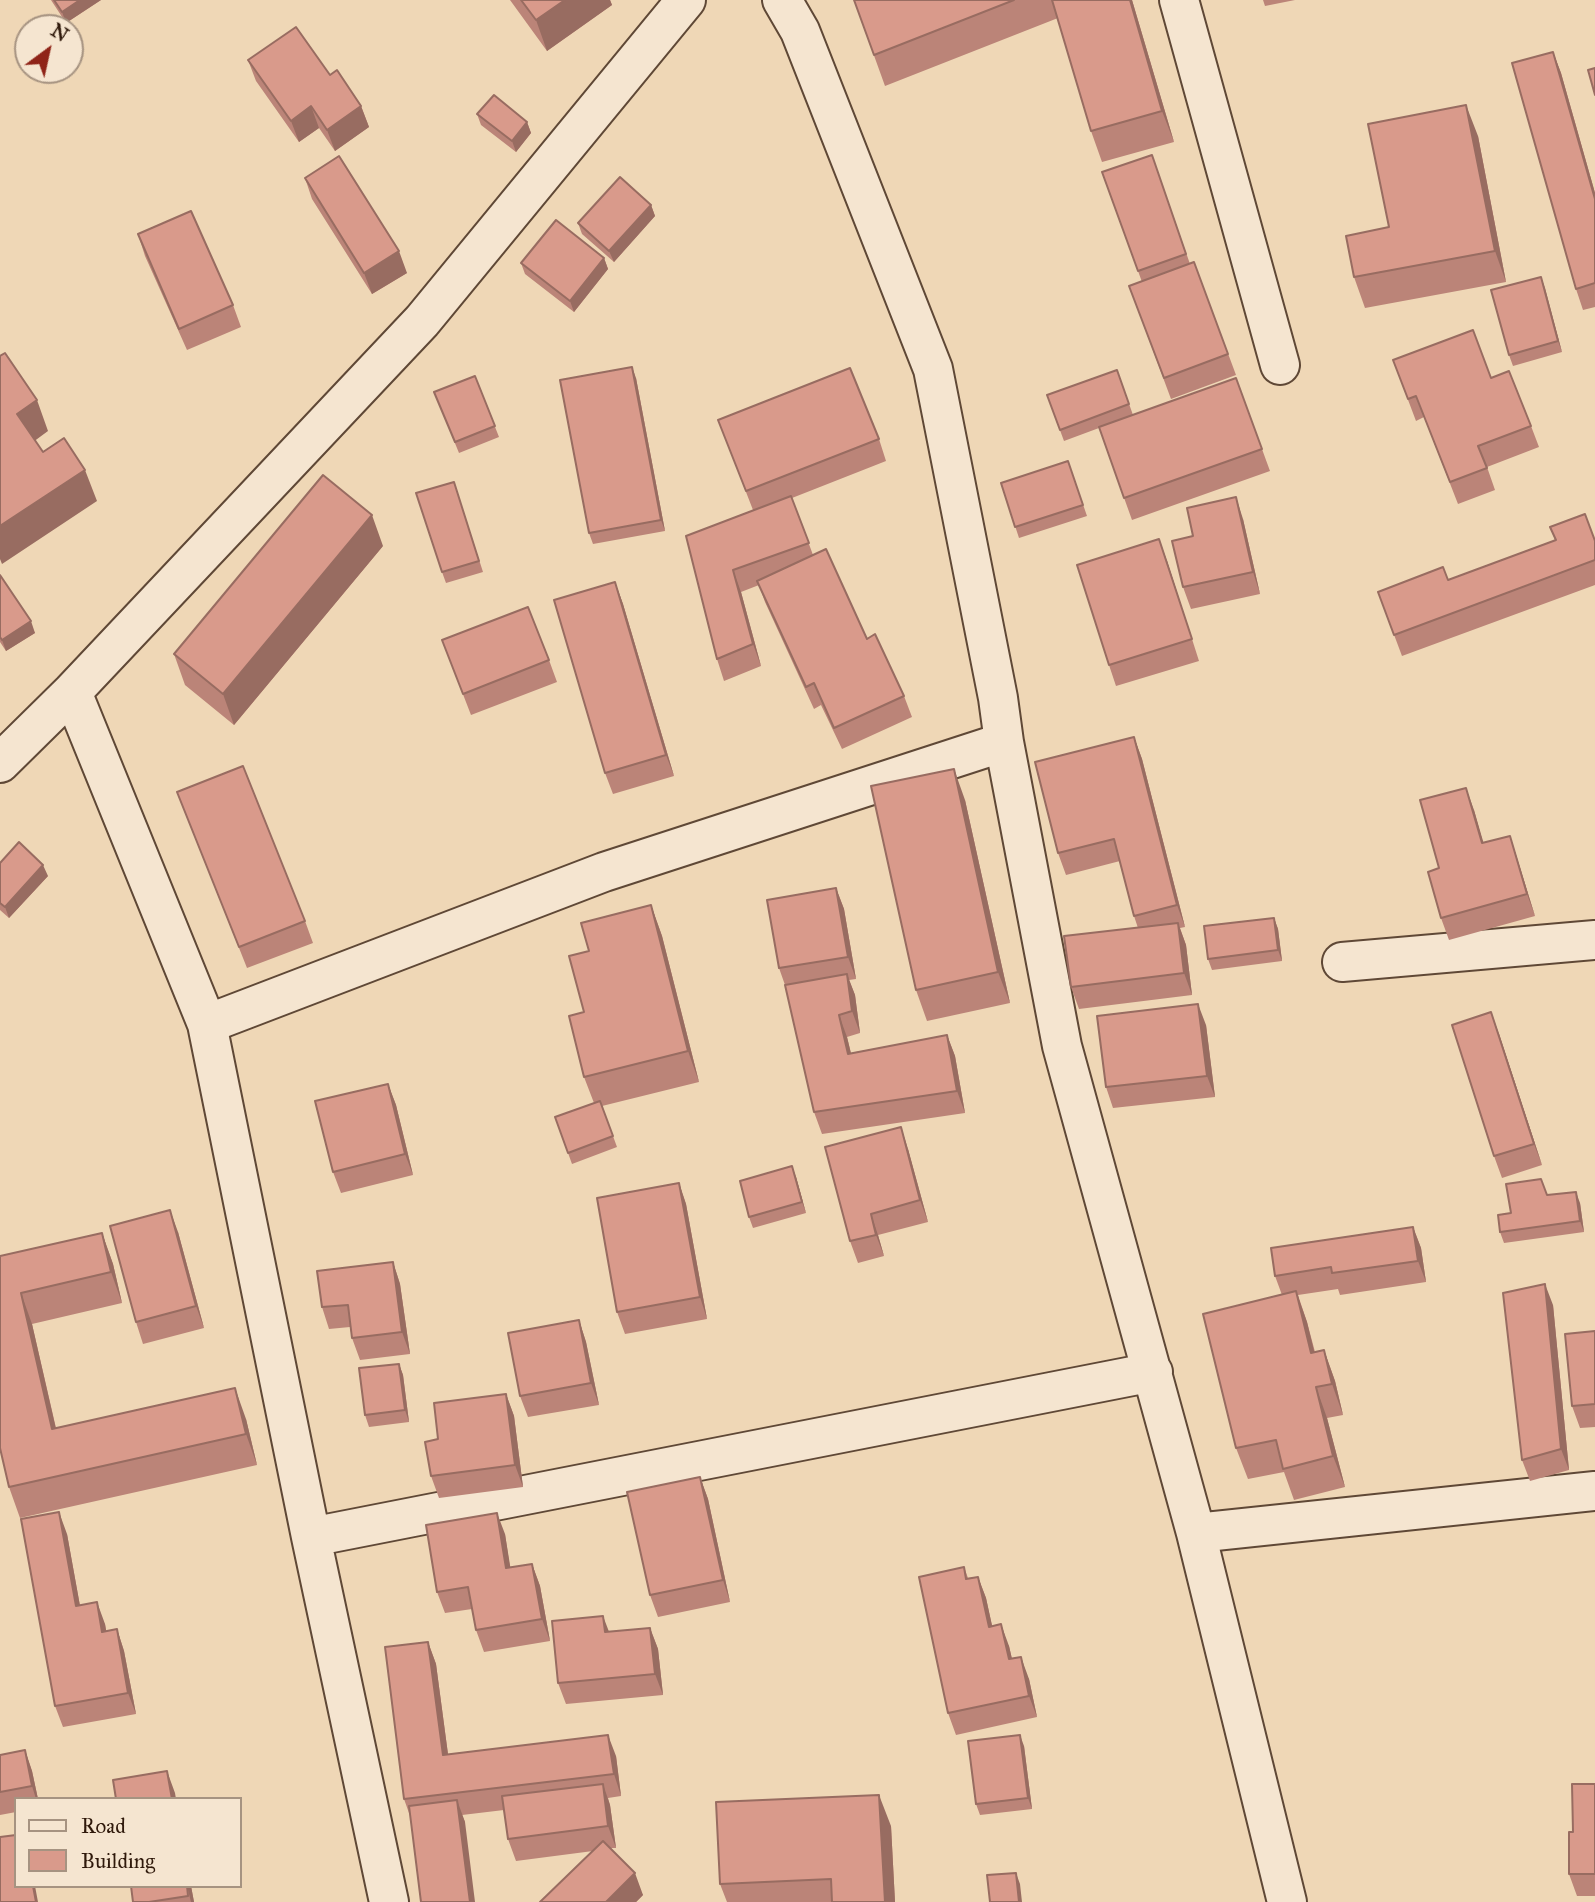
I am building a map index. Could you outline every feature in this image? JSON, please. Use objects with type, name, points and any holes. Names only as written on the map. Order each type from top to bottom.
[{"type":"street","points":[[0,763],[72,692],[422,321],[686,0]]},
{"type":"street","points":[[782,0],[800,31],[933,369],[998,698],[1062,1046],[1196,1533],[1287,1902]]},
{"type":"street","points":[[1179,0],[1280,365]]},
{"type":"street","points":[[72,692],[207,1024],[311,1537],[389,1902]]},
{"type":"street","points":[[207,1024],[604,872],[1004,742]]},
{"type":"street","points":[[1342,961],[1595,940]]},
{"type":"street","points":[[311,1537],[1153,1372]]},
{"type":"street","points":[[1196,1533],[1595,1491]]},
{"type":"building","points":[[54,0],[80,0],[62,12]]},
{"type":"building","points":[[521,0],[565,0],[536,20]]},
{"type":"building","points":[[854,0],[1014,0],[874,55]]},
{"type":"building","points":[[1052,0],[1130,0],[1162,111],[1091,131]]},
{"type":"building","points":[[296,27],[330,75],[337,70],[361,106],[327,130],[311,106],[291,121],[248,60]]},
{"type":"building","points":[[1553,52],[1595,199],[1595,283],[1576,289],[1512,63]]},
{"type":"building","points":[[1595,68],[1595,95],[1588,70]]},
{"type":"building","points":[[494,95],[527,122],[512,141],[477,114]]},
{"type":"building","points":[[1466,105],[1495,251],[1354,277],[1346,236],[1389,227],[1368,124]]},
{"type":"building","points":[[1152,155],[1186,254],[1138,271],[1102,172]]},
{"type":"building","points":[[339,156],[399,251],[364,273],[305,178]]},
{"type":"building","points":[[620,177],[651,205],[609,251],[578,223]]},
{"type":"building","points":[[191,211],[233,305],[179,329],[138,234]]},
{"type":"building","points":[[556,220],[604,258],[570,301],[521,263]]},
{"type":"building","points":[[1194,262],[1228,354],[1164,378],[1129,286]]},
{"type":"building","points":[[1541,277],[1558,341],[1509,355],[1491,290]]},
{"type":"building","points":[[1473,330],[1491,378],[1509,371],[1531,426],[1478,446],[1487,468],[1450,482],[1416,396],[1408,399],[1393,360]]},
{"type":"building","points":[[5,353],[37,400],[17,414],[43,452],[64,438],[85,470],[0,526],[0,356]]},
{"type":"building","points":[[632,367],[661,520],[589,533],[560,380]]},
{"type":"building","points":[[850,368],[879,439],[746,491],[718,420]]},
{"type":"building","points":[[1117,370],[1129,404],[1060,430],[1047,395]]},
{"type":"building","points":[[475,376],[495,426],[455,442],[434,392]]},
{"type":"building","points":[[1236,378],[1262,449],[1124,498],[1099,427]]},
{"type":"building","points":[[1068,461],[1083,505],[1015,527],[1001,483]]},
{"type":"building","points":[[323,475],[372,515],[223,694],[174,654]]},
{"type":"building","points":[[454,482],[479,561],[442,572],[416,493]]},
{"type":"building","points":[[791,496],[809,543],[733,570],[753,644],[717,659],[686,536]]},
{"type":"building","points":[[1236,497],[1253,572],[1183,587],[1172,541],[1193,536],[1187,508]]},
{"type":"building","points":[[1585,514],[1595,541],[1595,560],[1394,635],[1378,592],[1443,567],[1448,580],[1556,540],[1550,527]]},
{"type":"building","points":[[1159,539],[1192,639],[1109,665],[1077,565]]},
{"type":"building","points":[[826,549],[867,639],[875,634],[904,696],[834,728],[814,683],[806,687],[757,581]]},
{"type":"building","points":[[0,575],[31,621],[2,640],[0,637]]},
{"type":"building","points":[[615,582],[666,755],[605,773],[554,600]]},
{"type":"building","points":[[528,607],[549,660],[463,694],[442,640]]},
{"type":"building","points":[[1134,737],[1177,905],[1134,916],[1114,839],[1058,853],[1035,762]]},
{"type":"building","points":[[243,766],[305,921],[239,947],[177,792]]},
{"type":"building","points":[[954,769],[998,972],[916,990],[871,786]]},
{"type":"building","points":[[1466,788],[1482,843],[1510,836],[1527,894],[1441,918],[1428,872],[1439,868],[1420,800]]},
{"type":"building","points":[[19,842],[43,865],[5,907],[0,903],[0,863]]},
{"type":"building","points":[[836,888],[848,957],[779,968],[767,900]]},
{"type":"building","points":[[651,905],[688,1051],[584,1077],[569,1016],[584,1012],[569,956],[589,951],[581,923]]},
{"type":"building","points":[[1274,918],[1278,950],[1208,959],[1204,926]]},
{"type":"building","points":[[1178,923],[1184,973],[1071,987],[1064,936]]},
{"type":"building","points":[[847,974],[852,1011],[839,1015],[848,1054],[947,1035],[957,1091],[814,1112],[785,985]]},
{"type":"building","points":[[1198,1004],[1207,1076],[1106,1087],[1097,1016]]},
{"type":"building","points":[[1491,1012],[1534,1144],[1494,1156],[1452,1025]]},
{"type":"building","points":[[388,1084],[405,1154],[333,1172],[315,1101]]},
{"type":"building","points":[[600,1101],[613,1136],[568,1153],[555,1117]]},
{"type":"building","points":[[901,1127],[920,1200],[871,1214],[876,1235],[850,1241],[825,1147]]},
{"type":"building","points":[[792,1166],[802,1202],[749,1217],[740,1181]]},
{"type":"building","points":[[1541,1179],[1547,1195],[1576,1192],[1580,1221],[1500,1232],[1498,1215],[1511,1213],[1506,1184]]},
{"type":"building","points":[[679,1183],[700,1297],[617,1312],[597,1198]]},
{"type":"building","points":[[170,1210],[196,1306],[136,1322],[110,1226]]},
{"type":"building","points":[[1413,1227],[1418,1261],[1332,1273],[1331,1267],[1275,1276],[1271,1248]]},
{"type":"building","points":[[102,1233],[111,1272],[21,1293],[52,1429],[235,1388],[246,1434],[9,1487],[0,1448],[0,1256]]},
{"type":"building","points":[[393,1262],[402,1332],[352,1338],[348,1305],[322,1307],[317,1271]]},
{"type":"building","points":[[1545,1284],[1561,1449],[1522,1460],[1503,1293]]},
{"type":"building","points":[[1296,1291],[1311,1353],[1324,1350],[1332,1384],[1316,1387],[1333,1456],[1283,1469],[1276,1440],[1236,1448],[1203,1314]]},
{"type":"building","points":[[579,1320],[591,1383],[520,1396],[508,1333]]},
{"type":"building","points":[[1595,1331],[1595,1404],[1572,1406],[1565,1334]]},
{"type":"building","points":[[399,1364],[405,1410],[365,1415],[359,1368]]},
{"type":"building","points":[[506,1394],[515,1465],[431,1476],[425,1442],[438,1439],[434,1403]]},
{"type":"building","points":[[700,1477],[723,1580],[650,1595],[627,1492]]},
{"type":"building","points":[[59,1512],[76,1606],[97,1602],[102,1632],[117,1629],[128,1693],[55,1706],[21,1519]]},
{"type":"building","points":[[497,1513],[506,1568],[532,1564],[542,1619],[476,1630],[468,1587],[437,1592],[426,1525]]},
{"type":"building","points":[[964,1567],[966,1579],[978,1577],[989,1627],[1001,1624],[1009,1659],[1021,1657],[1029,1696],[948,1713],[919,1577]]},
{"type":"building","points":[[603,1616],[605,1632],[650,1628],[655,1674],[558,1683],[552,1621]]},
{"type":"building","points":[[428,1642],[443,1755],[608,1735],[614,1774],[404,1799],[385,1647]]},
{"type":"building","points":[[1020,1735],[1028,1798],[976,1804],[968,1741]]},
{"type":"building","points":[[25,1750],[32,1786],[0,1792],[0,1755]]},
{"type":"building","points":[[167,1771],[172,1797],[116,1797],[113,1780]]},
{"type":"building","points":[[603,1784],[608,1826],[508,1839],[502,1796]]},
{"type":"building","points":[[1572,1784],[1595,1784],[1595,1874],[1569,1874],[1569,1832],[1573,1832]]},
{"type":"building","points":[[879,1795],[885,1902],[832,1902],[831,1879],[720,1884],[716,1802]]},
{"type":"building","points":[[457,1800],[470,1902],[421,1902],[409,1806]]},
{"type":"building","points":[[14,1835],[14,1888],[33,1888],[36,1902],[0,1902],[0,1837]]},
{"type":"building","points":[[603,1841],[635,1873],[606,1902],[540,1902]]},
{"type":"building","points":[[1016,1873],[1019,1902],[990,1902],[987,1875]]},
{"type":"building","points":[[131,1888],[187,1888],[188,1896],[133,1902]]}]
